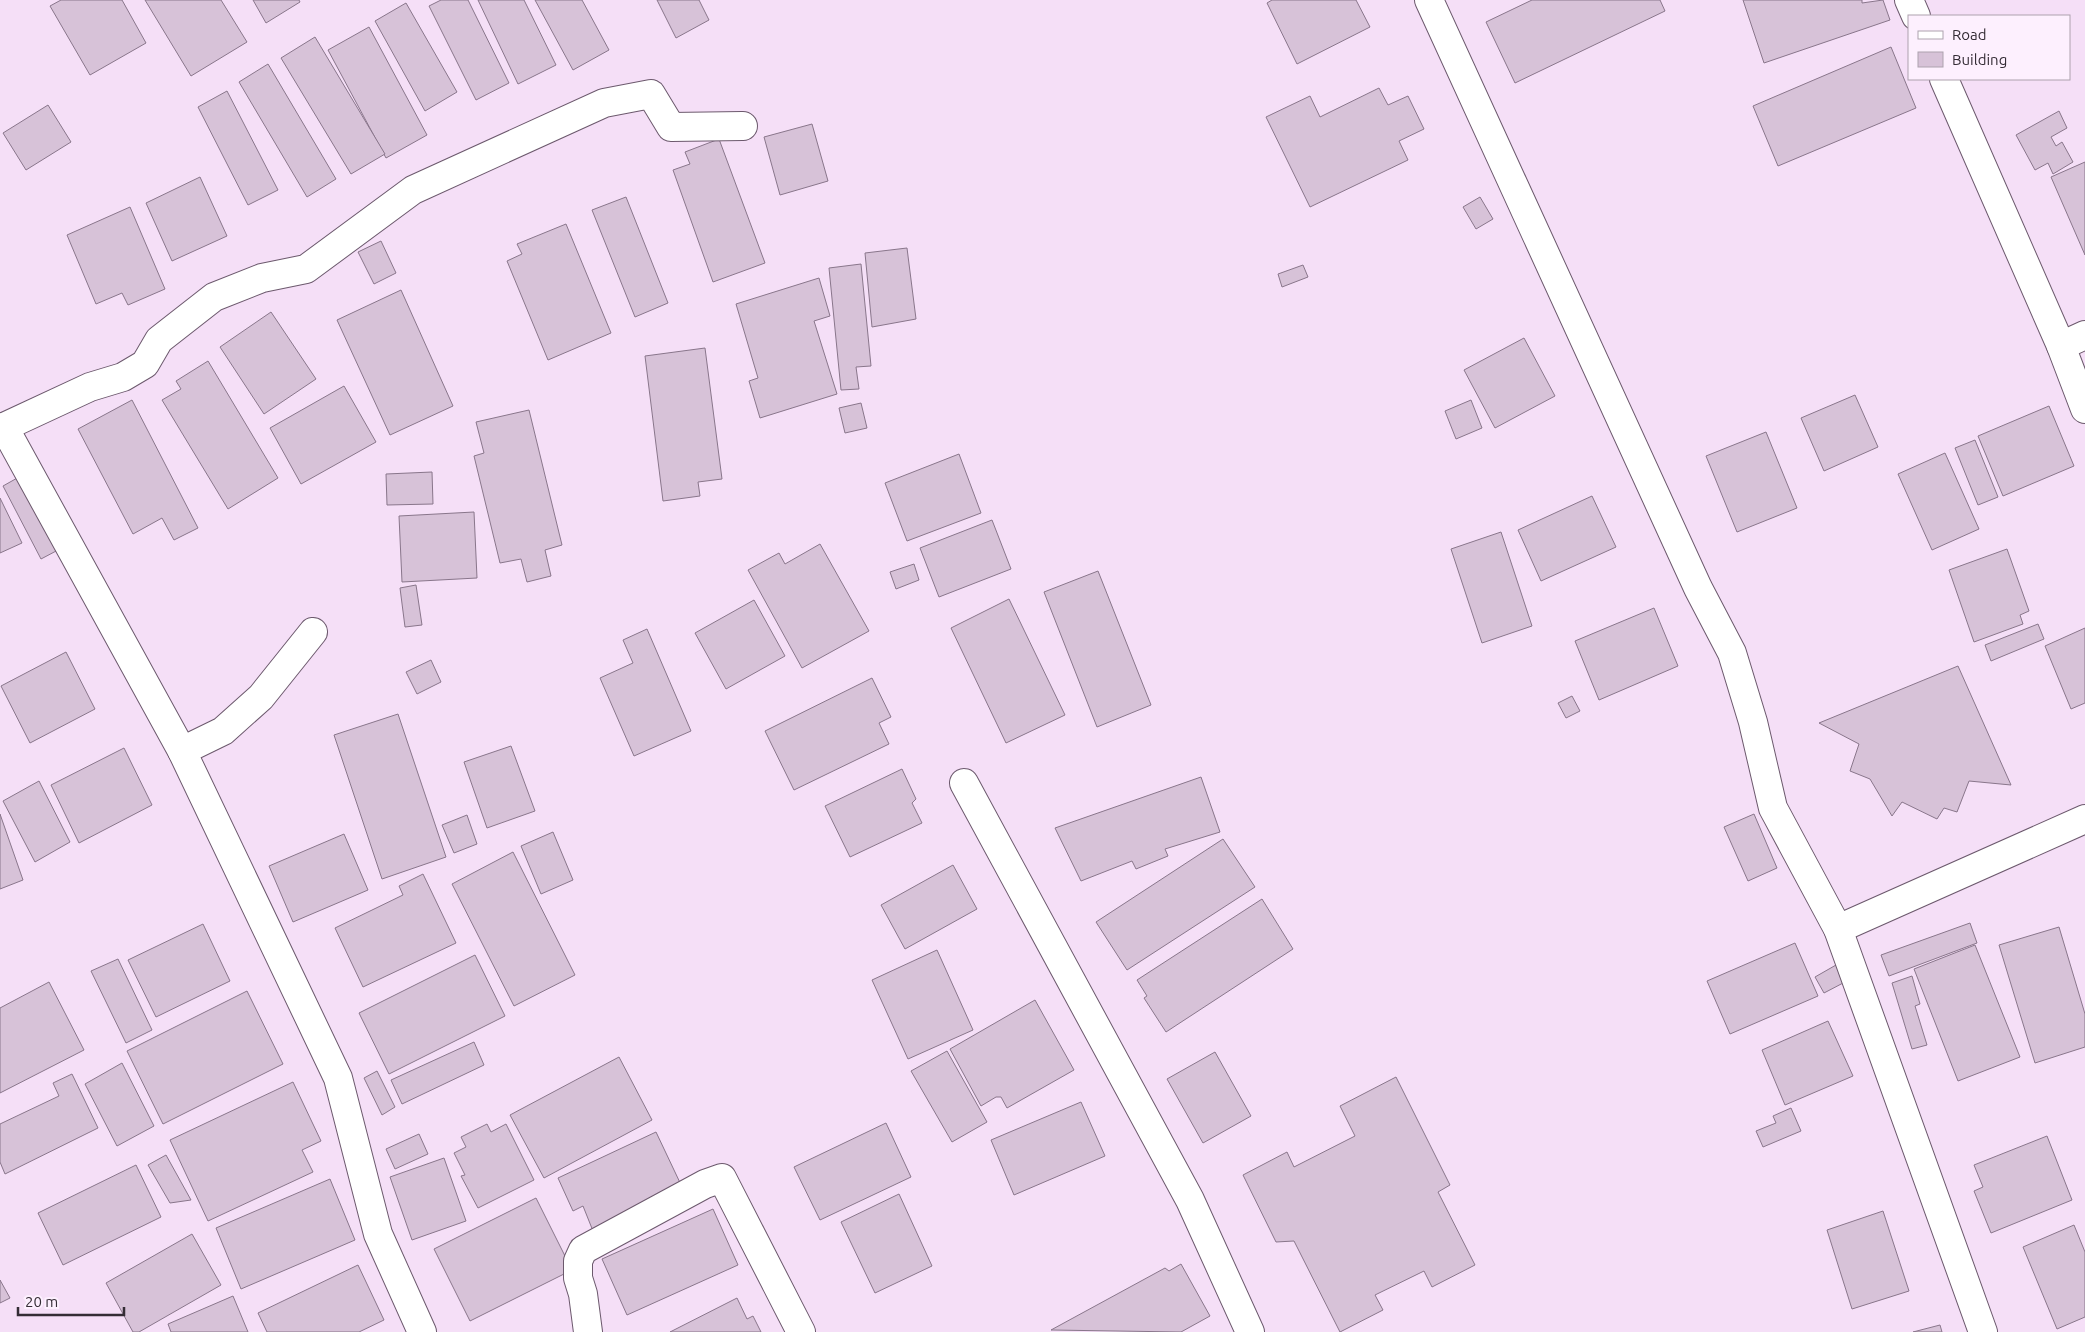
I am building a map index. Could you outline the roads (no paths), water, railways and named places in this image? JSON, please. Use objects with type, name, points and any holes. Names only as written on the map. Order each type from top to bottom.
[{"type":"street","points":[[1429,0],[1698,588],[1732,653],[1753,722],[1772,808],[1838,929],[1983,1332]]},
{"type":"street","points":[[1909,0],[1916,15]]},
{"type":"street","points":[[1944,80],[2073,341],[2085,409]]},
{"type":"street","points":[[422,1332],[378,1234],[338,1078],[182,751],[2,429],[90,386],[123,377],[145,364],[159,340],[184,318],[214,297],[262,278],[306,269],[413,190],[604,103],[652,94],[671,128],[743,126]]},
{"type":"street","points":[[182,751],[223,731],[254,702],[313,632]]},
{"type":"street","points":[[964,783],[1190,1200],[1250,1332]]},
{"type":"street","points":[[1838,929],[2085,819]]},
{"type":"street","points":[[588,1332],[584,1294],[578,1278],[578,1261],[583,1250],[705,1184],[722,1178],[801,1332]]}]
